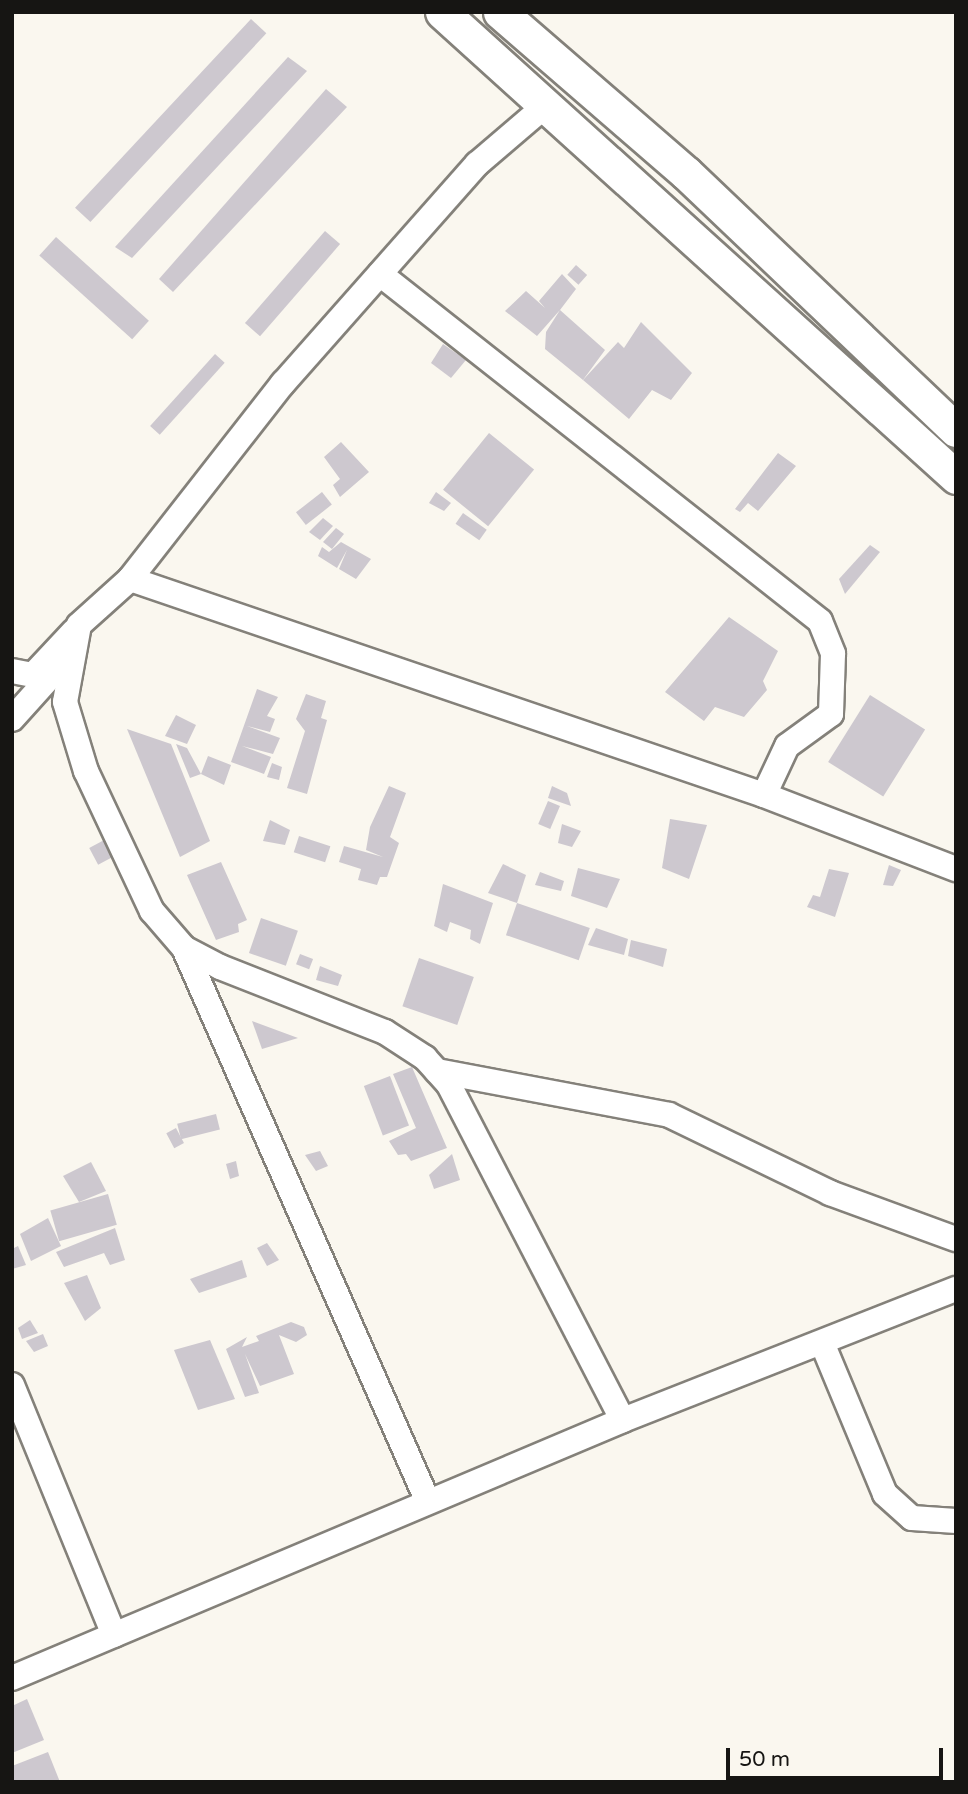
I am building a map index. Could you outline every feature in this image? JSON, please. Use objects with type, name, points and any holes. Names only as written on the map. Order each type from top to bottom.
[{"type":"main road","points":[[442,12],[956,477]]},
{"type":"main road","points":[[500,12],[686,173],[956,430]]},
{"type":"street","points":[[12,671],[33,676],[79,625],[130,579],[283,383],[477,164],[545,107]]},
{"type":"street","points":[[380,274],[820,621],[832,653],[831,714],[787,746],[764,795]]},
{"type":"street","points":[[130,579],[764,795],[956,869]]},
{"type":"street","points":[[79,625],[70,654],[65,702],[86,771],[152,911],[184,948],[428,1502]]},
{"type":"street","points":[[12,719],[70,654]]},
{"type":"street","points":[[184,948],[220,967],[385,1032],[437,1071],[529,1232],[623,1420]]},
{"type":"street","points":[[437,1071],[669,1115],[830,1193],[956,1239]]},
{"type":"street","points":[[12,1678],[623,1420],[823,1345],[956,1289]]},
{"type":"street","points":[[823,1345],[885,1494],[912,1518],[956,1521]]},
{"type":"street","points":[[12,1385],[114,1635]]},
{"type":"building","points":[[251,19],[266,33],[90,222],[75,208]]},
{"type":"building","points":[[288,57],[307,71],[132,258],[115,247]]},
{"type":"building","points":[[326,89],[347,107],[173,292],[159,279]]},
{"type":"building","points":[[325,231],[340,244],[260,336],[245,323]]},
{"type":"building","points":[[56,237],[149,321],[132,339],[39,256]]},
{"type":"building","points":[[576,265],[587,275],[578,285],[567,275]]},
{"type":"building","points":[[562,274],[576,289],[537,336],[505,311],[526,291],[545,308],[539,301]]},
{"type":"building","points":[[560,310],[605,350],[583,380],[545,349],[546,332]]},
{"type":"building","points":[[641,322],[692,373],[671,400],[652,390],[629,419],[583,380],[618,342],[624,348]]},
{"type":"building","points":[[443,344],[466,360],[451,378],[431,363]]},
{"type":"building","points":[[215,354],[225,363],[160,435],[150,426]]},
{"type":"building","points":[[489,433],[534,470],[488,526],[443,490]]},
{"type":"building","points":[[341,442],[369,472],[340,497],[333,485],[340,479],[324,457]]},
{"type":"building","points":[[778,453],[796,466],[758,511],[748,503],[740,512],[735,509]]},
{"type":"building","points":[[322,492],[332,505],[306,525],[296,512]]},
{"type":"building","points":[[436,492],[451,503],[444,511],[429,503]]},
{"type":"building","points":[[463,513],[487,530],[479,540],[456,524]]},
{"type":"building","points":[[323,518],[333,526],[320,540],[309,532]]},
{"type":"building","points":[[336,528],[344,534],[332,549],[323,542]]},
{"type":"building","points":[[341,542],[371,559],[356,579],[339,569],[347,550],[337,568],[318,556],[322,547],[329,552]]},
{"type":"building","points":[[870,545],[880,552],[845,594],[839,579]]},
{"type":"building","points":[[729,617],[778,651],[763,681],[767,690],[744,717],[715,707],[704,721],[665,692]]},
{"type":"building","points":[[257,689],[278,697],[267,716],[275,719],[270,732],[247,726],[280,738],[273,754],[242,746],[271,757],[264,774],[231,762]]},
{"type":"building","points":[[306,694],[326,701],[321,718],[327,720],[307,794],[287,788],[305,731],[296,719]]},
{"type":"building","points":[[870,695],[925,729],[883,796],[828,762]]},
{"type":"building","points":[[176,715],[196,725],[187,744],[165,736]]},
{"type":"building","points":[[127,729],[171,744],[210,841],[180,857]]},
{"type":"building","points":[[176,744],[187,748],[201,774],[190,778]]},
{"type":"building","points":[[208,756],[231,765],[224,785],[201,774]]},
{"type":"building","points":[[272,763],[282,767],[279,780],[267,777]]},
{"type":"building","points":[[389,786],[406,793],[390,837],[399,843],[387,877],[380,877],[377,885],[358,880],[361,869],[339,862],[344,846],[383,857],[366,850],[370,827]]},
{"type":"building","points":[[552,786],[567,793],[571,806],[548,798]]},
{"type":"building","points":[[548,801],[560,806],[550,829],[538,824]]},
{"type":"building","points":[[670,819],[707,825],[689,879],[662,868]]},
{"type":"building","points":[[270,820],[290,830],[285,845],[263,841]]},
{"type":"building","points":[[562,824],[581,831],[572,847],[558,843]]},
{"type":"building","points":[[299,836],[330,846],[325,862],[294,852]]},
{"type":"building","points":[[106,839],[115,856],[98,865],[89,848]]},
{"type":"building","points":[[221,862],[247,920],[238,924],[239,932],[216,940],[187,875]]},
{"type":"building","points":[[503,864],[526,875],[517,903],[488,893]]},
{"type":"building","points":[[889,865],[901,870],[893,886],[883,885]]},
{"type":"building","points":[[578,868],[620,879],[607,908],[571,896]]},
{"type":"building","points":[[829,869],[849,873],[835,917],[807,907],[813,895],[820,897]]},
{"type":"building","points":[[540,872],[564,881],[561,891],[535,885]]},
{"type":"building","points":[[443,884],[493,903],[480,944],[470,939],[471,930],[450,922],[447,932],[434,926]]},
{"type":"building","points":[[517,903],[590,928],[579,960],[506,935]]},
{"type":"building","points":[[261,918],[298,931],[286,966],[249,953]]},
{"type":"building","points":[[596,928],[628,939],[624,955],[588,945]]},
{"type":"building","points":[[631,940],[667,949],[663,967],[628,956]]},
{"type":"building","points":[[300,954],[313,959],[309,969],[296,964]]},
{"type":"building","points":[[419,958],[474,977],[457,1025],[402,1006]]},
{"type":"building","points":[[320,966],[342,975],[338,986],[316,980]]},
{"type":"building","points":[[252,1021],[298,1038],[262,1049]]},
{"type":"building","points":[[412,1067],[447,1148],[411,1161],[406,1154],[398,1155],[389,1141],[416,1128],[393,1074]]},
{"type":"building","points":[[390,1076],[409,1125],[383,1136],[364,1086]]},
{"type":"building","points":[[216,1114],[220,1130],[181,1139],[177,1124]]},
{"type":"building","points":[[176,1128],[184,1143],[174,1148],[166,1133]]},
{"type":"building","points":[[320,1151],[328,1166],[316,1171],[305,1155]]},
{"type":"building","points":[[452,1154],[460,1180],[434,1189],[429,1175]]},
{"type":"building","points":[[236,1161],[239,1176],[230,1179],[226,1164]]},
{"type":"building","points":[[91,1162],[106,1191],[79,1202],[63,1176]]},
{"type":"building","points":[[108,1194],[117,1225],[59,1241],[50,1211]]},
{"type":"building","points":[[48,1218],[61,1246],[31,1261],[20,1234]]},
{"type":"building","points":[[115,1228],[125,1260],[110,1265],[104,1253],[64,1267],[56,1252]]},
{"type":"building","points":[[267,1243],[279,1260],[267,1266],[257,1248]]},
{"type":"building","points":[[18,1246],[26,1265],[12,1269],[12,1249]]},
{"type":"building","points":[[242,1260],[247,1277],[199,1293],[190,1279]]},
{"type":"building","points":[[87,1275],[101,1308],[85,1321],[64,1283]]},
{"type":"building","points":[[30,1320],[38,1333],[22,1339],[18,1328]]},
{"type":"building","points":[[291,1322],[304,1327],[307,1335],[296,1342],[279,1335],[294,1374],[260,1386],[245,1354],[259,1393],[245,1397],[226,1349],[247,1337],[242,1347],[259,1341],[256,1336]]},
{"type":"building","points":[[43,1334],[48,1346],[34,1352],[26,1341]]},
{"type":"building","points":[[210,1340],[235,1399],[198,1410],[174,1350]]},
{"type":"building","points":[[27,1699],[44,1740],[12,1753],[12,1706]]},
{"type":"building","points":[[48,1752],[60,1782],[12,1782],[12,1766]]}]
